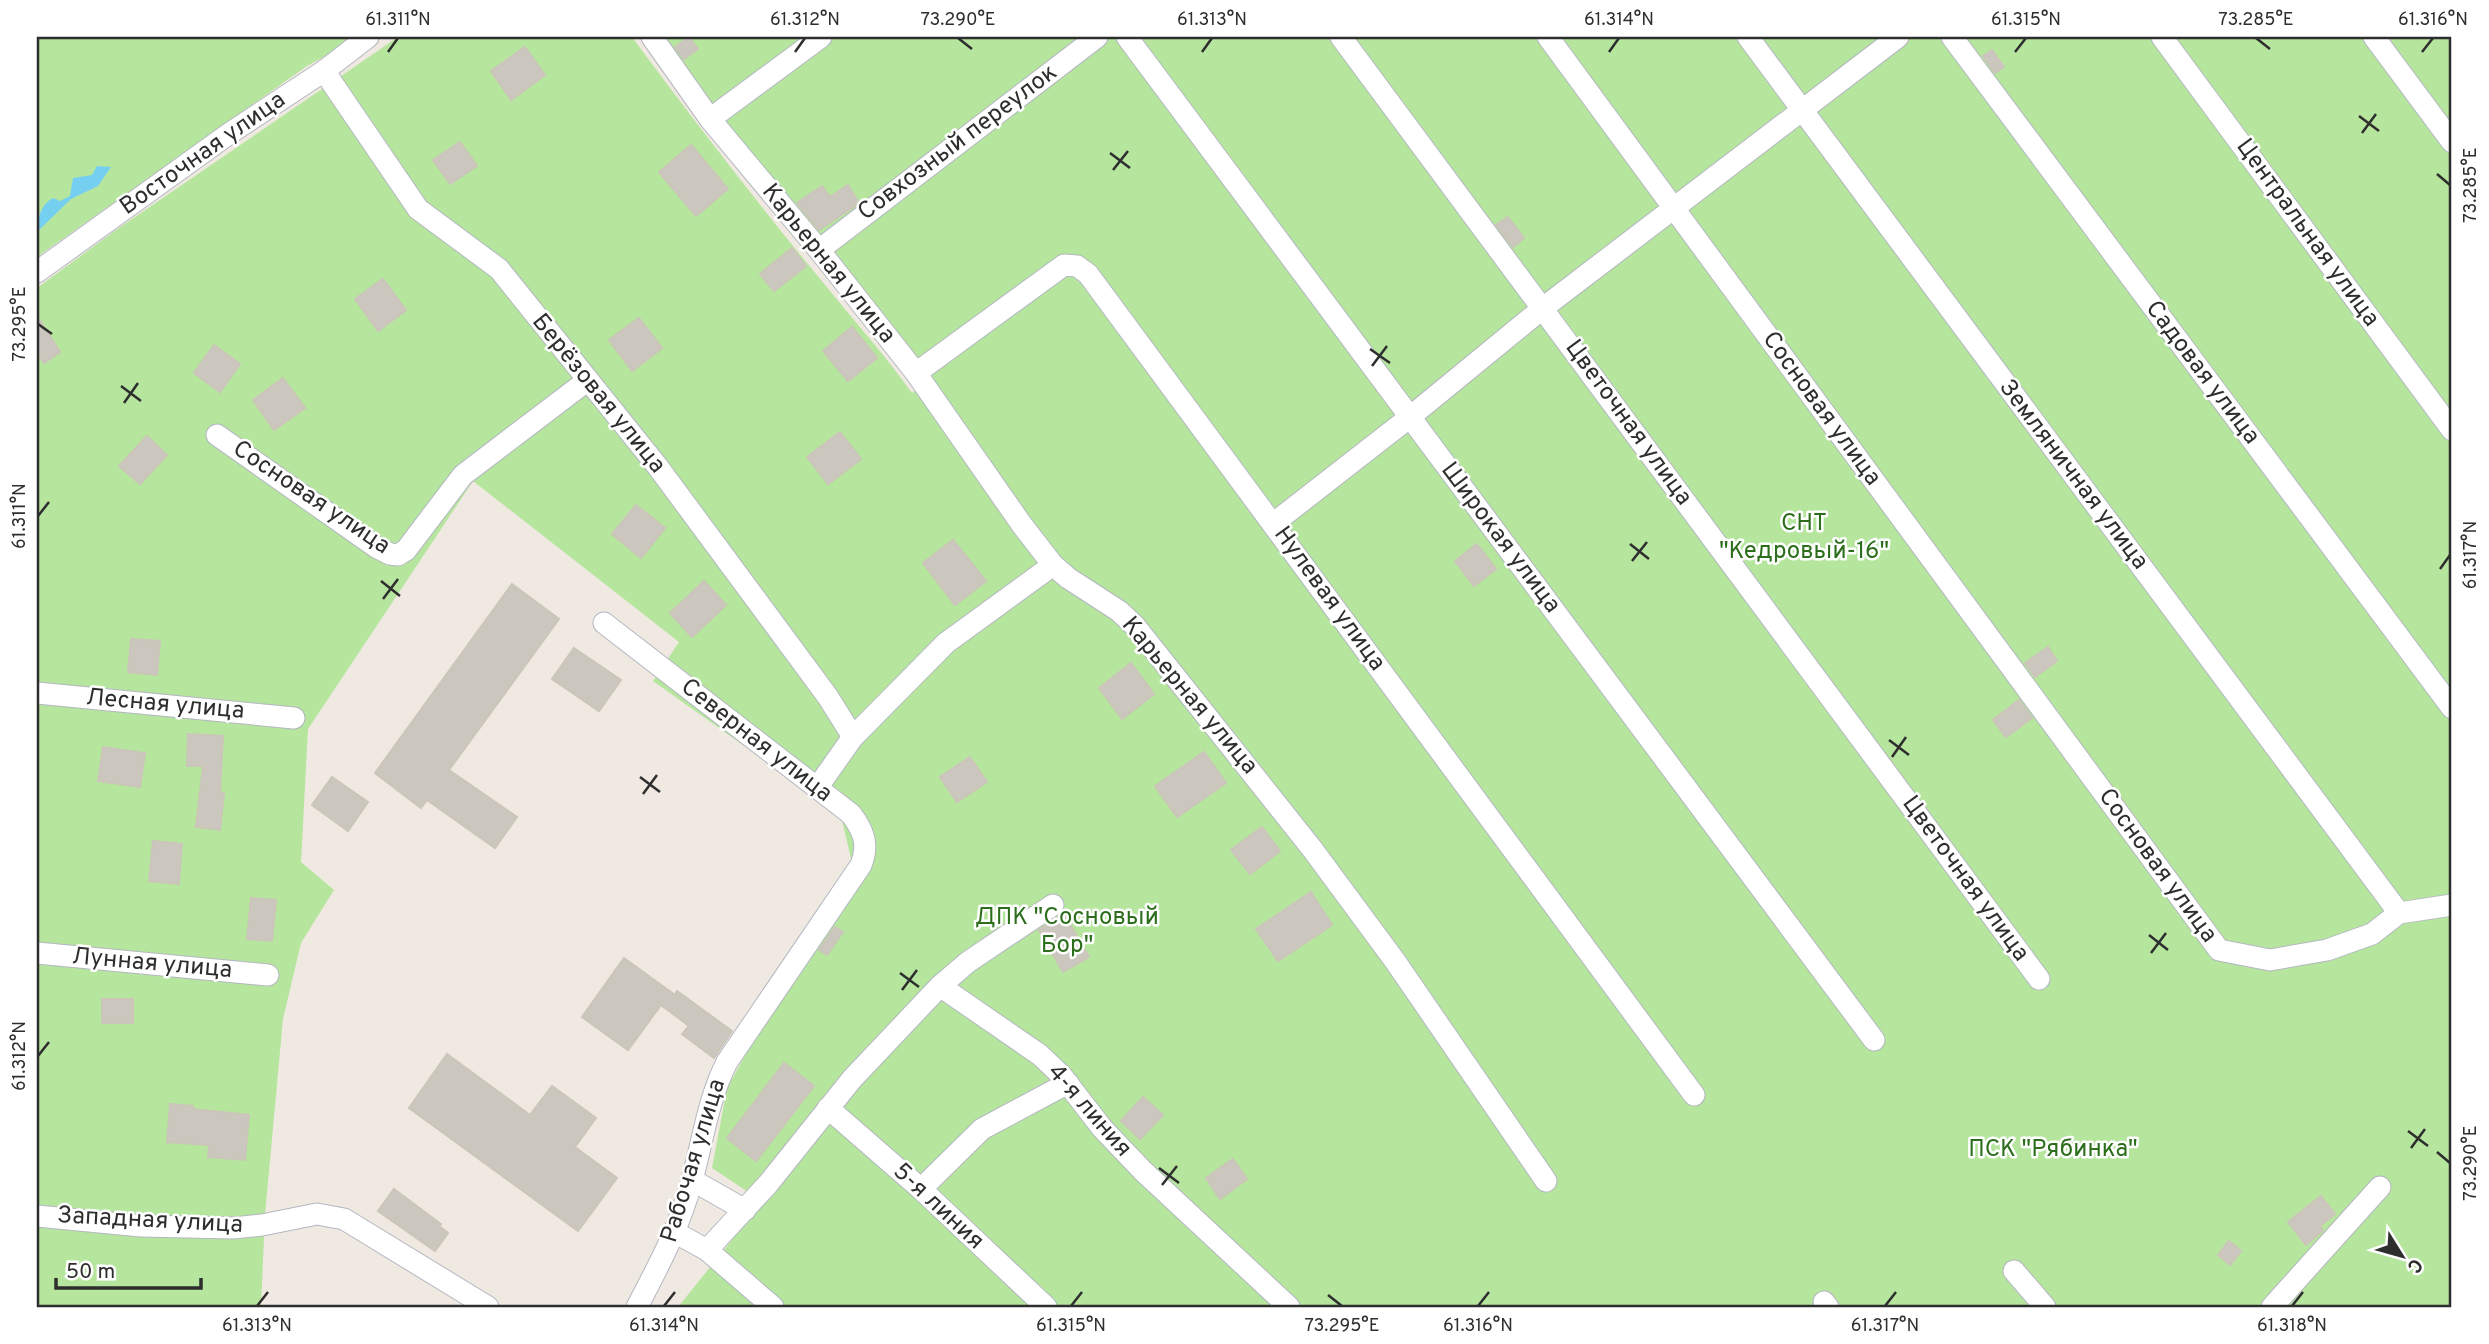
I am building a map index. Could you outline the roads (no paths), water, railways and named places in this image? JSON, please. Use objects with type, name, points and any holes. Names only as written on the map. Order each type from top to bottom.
[{"type":"street","name":"Восточная улица","points":[[37,272],[230,133],[324,71],[368,37]]},
{"type":"street","name":"Карьерная улица","points":[[652,37],[710,119],[819,250],[916,373],[1053,565],[1119,611],[1135,626],[1313,850],[1395,961],[1546,1181]]},
{"type":"street","points":[[710,119],[821,37]]},
{"type":"street","name":"Совхозный переулок","points":[[819,250],[1097,37]]},
{"type":"street","name":"Широкая улица","points":[[1127,37],[1874,1040]]},
{"type":"street","name":"Цветочная улица","points":[[1341,37],[2039,979]]},
{"type":"street","name":"Сосновая улица","points":[[1548,37],[2219,950],[2270,960],[2327,950],[2372,934],[2399,913]]},
{"type":"street","name":"Земляничная улица","points":[[1748,37],[2399,913]]},
{"type":"street","points":[[1274,523],[1544,308],[1898,37]]},
{"type":"street","name":"Садовая улица","points":[[1952,37],[2452,708]]},
{"type":"street","name":"Центральная улица","points":[[2162,37],[2452,430]]},
{"type":"street","points":[[2374,37],[2452,142]]},
{"type":"street","name":"Берёзовая улица","points":[[324,71],[418,209],[499,269],[658,467],[828,697],[853,737]]},
{"type":"street","name":"Нулевая улица","points":[[916,373],[1064,265],[1077,265],[1088,274],[1694,1095]]},
{"type":"street","name":"Сосновая улица","points":[[217,435],[376,547],[398,555],[406,550],[463,475],[588,380]]},
{"type":"street","points":[[817,788],[853,737],[946,643],[1053,565]]},
{"type":"street","name":"Северная улица","points":[[604,623],[851,814],[863,833],[866,853],[851,878]]},
{"type":"street","name":"Лесная улица","points":[[37,693],[294,718]]},
{"type":"street","name":"Рабочая улица","points":[[637,1307],[676,1233],[715,1087],[727,1062],[851,878]]},
{"type":"street","points":[[707,1250],[745,1210],[873,1054],[940,986],[968,962],[1053,905]]},
{"type":"street","points":[[2399,913],[2452,905]]},
{"type":"street","name":"Лунная улица","points":[[37,953],[268,975]]},
{"type":"street","name":"4-я линия","points":[[940,986],[1040,1055],[1068,1083],[1102,1128],[1143,1171],[1289,1307]]},
{"type":"street","points":[[921,1189],[982,1129],[1068,1083]]},
{"type":"street","name":"5-я линия","points":[[828,1108],[921,1189],[1046,1307]]},
{"type":"street","points":[[692,1180],[745,1210]]},
{"type":"street","points":[[2272,1307],[2380,1187]]},
{"type":"street","name":"Западная улица","points":[[37,1216],[141,1226],[233,1228],[317,1214],[344,1219],[488,1307]]},
{"type":"street","points":[[676,1233],[707,1250],[774,1307]]},
{"type":"street","points":[[2014,1271],[2046,1307]]},
{"type":"water","points":[[97,166],[111,167],[98,186],[71,199],[37,232],[39,217],[45,204],[53,198],[60,201],[70,196],[73,178],[92,175]]},
{"type":"park label","name":"СНТ \"Кедровый-16\"","points":[[1804,538]]},
{"type":"park label","name":"ДПК \"Сосновый Бор\"","points":[[1067,932]]},
{"type":"park label","name":"ПСК \"Рябинка\"","points":[[2053,1150]]}]
